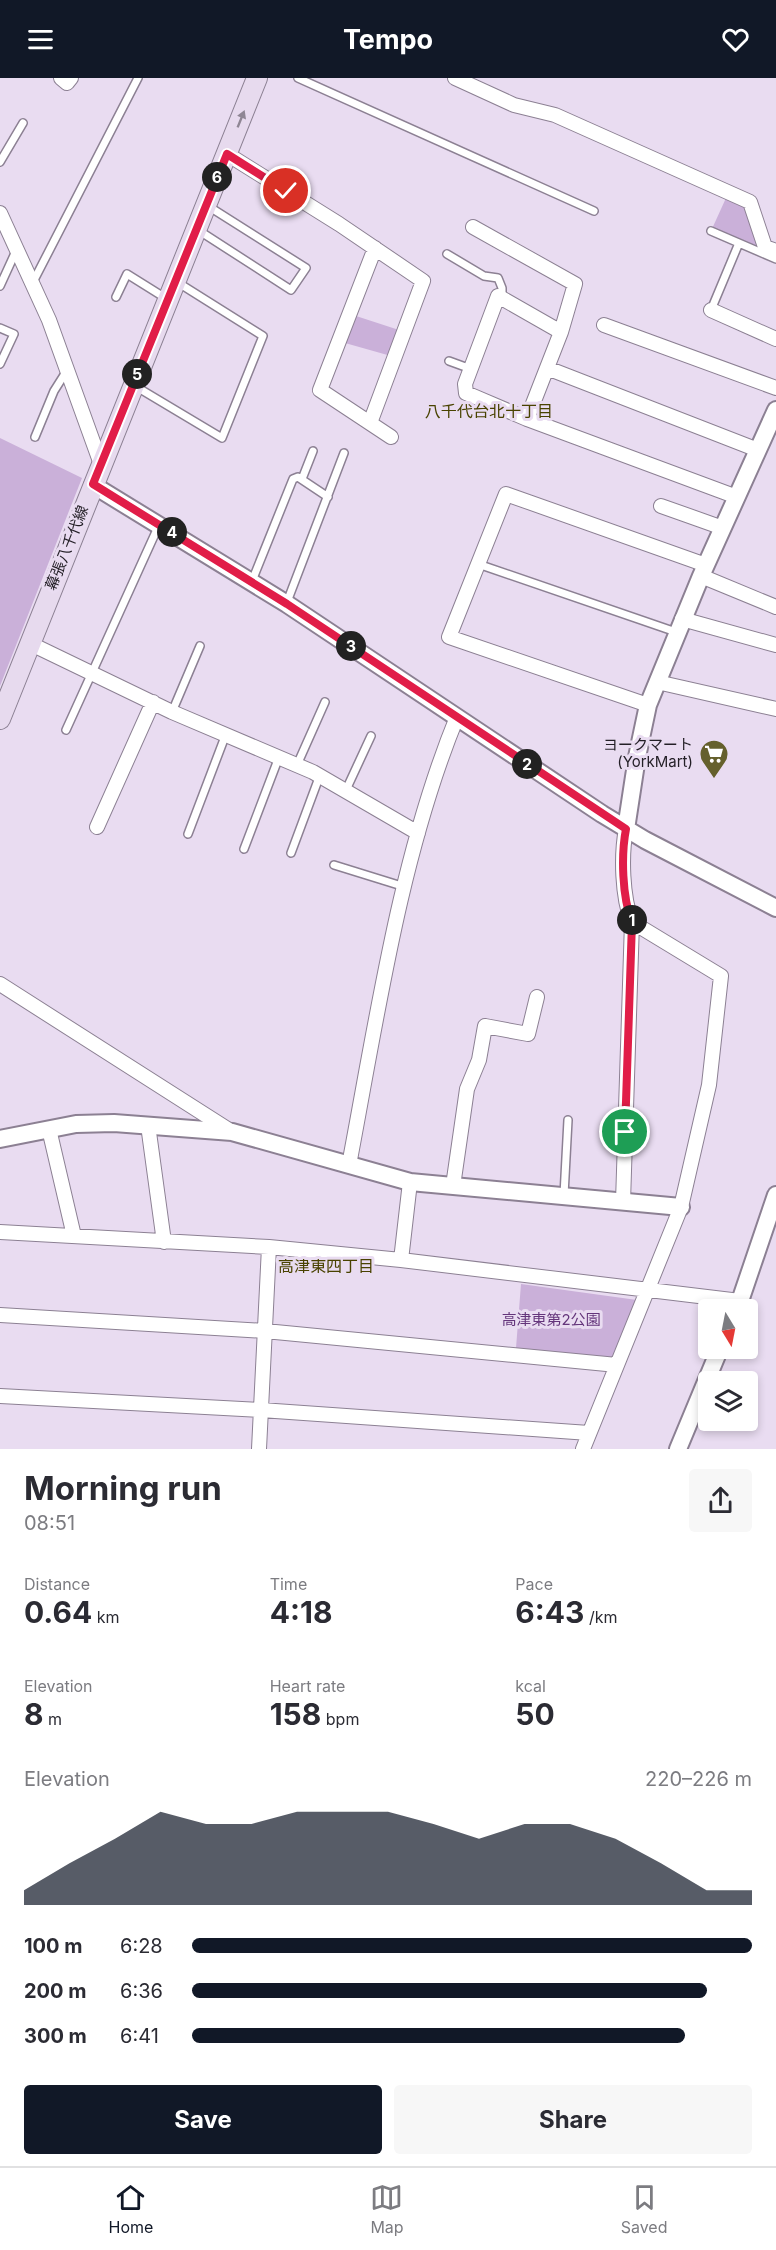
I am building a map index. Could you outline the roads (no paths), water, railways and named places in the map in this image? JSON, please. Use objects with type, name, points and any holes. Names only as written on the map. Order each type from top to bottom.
[{"type":"main road","name":"幕張八千代線","points":[[0,718],[257,78]]},
{"type":"street","points":[[61,78],[68,83],[70,78]]},
{"type":"street","points":[[455,78],[514,105],[555,115],[750,202],[765,247],[776,251]]},
{"type":"street","points":[[227,154],[339,224],[423,281],[370,423]]},
{"type":"street","points":[[0,213],[49,320],[101,464]]},
{"type":"street","points":[[473,227],[575,284],[561,332],[527,419]]},
{"type":"street","points":[[375,248],[320,390],[391,437]]},
{"type":"street","points":[[561,332],[498,296],[465,384],[466,393],[527,419],[737,497]]},
{"type":"street","points":[[711,310],[776,339]]},
{"type":"street","points":[[604,325],[776,388]]},
{"type":"street","points":[[547,368],[758,450]]},
{"type":"street","points":[[623,1202],[632,922],[627,911],[623,848],[637,756],[648,705],[657,682],[703,570],[776,410]]},
{"type":"street","points":[[93,484],[252,581],[626,829],[776,908]]},
{"type":"street","points":[[648,705],[449,637],[506,494],[703,570],[776,607]]},
{"type":"street","points":[[661,506],[723,528]]},
{"type":"street","points":[[680,625],[776,645]]},
{"type":"street","points":[[29,643],[172,712],[320,776],[418,833]]},
{"type":"street","points":[[657,682],[776,709]]},
{"type":"street","points":[[97,827],[153,702]]},
{"type":"street","points":[[349,1165],[387,964],[418,833],[457,717]]},
{"type":"street","points":[[583,1449],[649,1291],[681,1207],[709,1085],[721,976],[632,922]]},
{"type":"street","points":[[0,984],[232,1132]]},
{"type":"street","points":[[453,1186],[467,1089],[479,1060],[485,1026],[528,1034],[537,997]]},
{"type":"street","points":[[0,1139],[76,1124],[114,1123],[232,1132],[410,1182],[681,1207]]},
{"type":"street","points":[[148,1125],[164,1242]]},
{"type":"street","points":[[49,1129],[74,1236]]},
{"type":"street","points":[[401,1260],[410,1182]]},
{"type":"street","points":[[741,1299],[776,1195]]},
{"type":"street","points":[[0,1232],[269,1247],[401,1260],[700,1299]]},
{"type":"street","points":[[259,1449],[269,1247]]},
{"type":"street","points":[[0,1315],[265,1331],[617,1365]]},
{"type":"street","points":[[678,1449],[715,1359]]},
{"type":"street","points":[[0,1396],[261,1410],[589,1433]]},
{"type":"lane","points":[[32,284],[138,78]]},
{"type":"lane","points":[[298,78],[594,211]]},
{"type":"lane","points":[[0,162],[22,123]]},
{"type":"lane","points":[[196,229],[291,290],[306,268],[206,204]]},
{"type":"lane","points":[[711,231],[776,259]]},
{"type":"lane","points":[[711,310],[739,243]]},
{"type":"lane","points":[[0,286],[16,251]]},
{"type":"lane","points":[[447,254],[484,276],[498,278],[502,288],[502,298]]},
{"type":"lane","points":[[116,297],[127,274],[167,300]]},
{"type":"lane","points":[[133,385],[222,438],[263,336],[175,281]]},
{"type":"lane","points":[[0,328],[14,334],[0,364]]},
{"type":"lane","points":[[449,361],[471,369]]},
{"type":"lane","points":[[35,437],[54,392],[67,371]]},
{"type":"lane","points":[[302,479],[313,451]]},
{"type":"lane","points":[[287,604],[344,453]]},
{"type":"lane","points":[[252,581],[293,479],[298,477],[302,479],[328,497]]},
{"type":"lane","points":[[66,730],[160,524]]},
{"type":"lane","points":[[478,564],[680,625]]},
{"type":"lane","points":[[172,712],[200,646]]},
{"type":"lane","points":[[297,765],[325,702]]},
{"type":"lane","points":[[188,834],[226,734]]},
{"type":"lane","points":[[346,790],[371,736]]},
{"type":"lane","points":[[244,849],[279,758]]},
{"type":"lane","points":[[291,853],[320,776]]},
{"type":"lane","points":[[334,865],[405,887]]},
{"type":"lane","points":[[564,1197],[568,1120]]},
{"type":"place","name":"ヨークマート (YorkMart)","points":[[714,780]]},
{"type":"district","name":"八千代台北十丁目","points":[[489,411]]},
{"type":"district","name":"高津東四丁目","points":[[326,1266]]},
{"type":"park label","name":"高津東第2公園","points":[[551,1320]]}]
